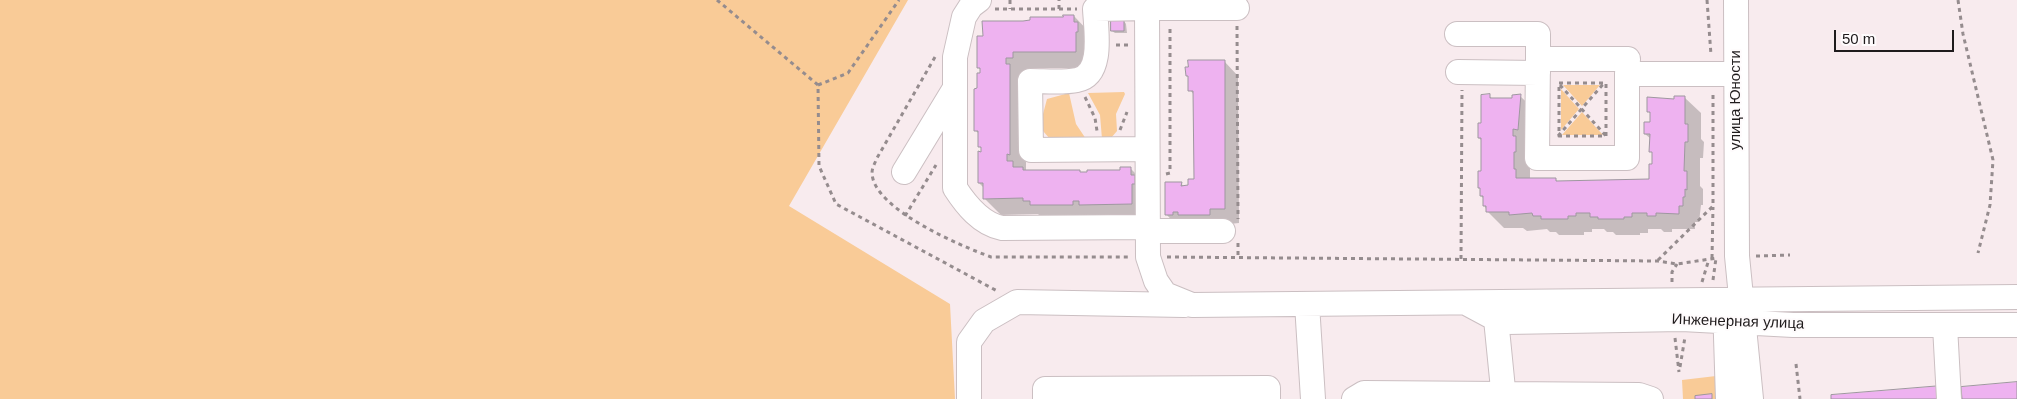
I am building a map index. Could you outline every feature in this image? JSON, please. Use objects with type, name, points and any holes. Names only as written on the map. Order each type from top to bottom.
[{"type":"street","name":"улица Юности","points":[[1736,0],[1736,200],[1724,257],[1751,399]]},
{"type":"street","points":[[981,3],[971,6],[964,17],[955,57],[955,188],[963,202],[979,217],[992,226],[1002,228],[1148,229],[1233,232]]},
{"type":"street","points":[[1147,150],[1030,150],[1030,81],[1076,81],[1090,74],[1096,64],[1096,46],[1090,4],[1237,8]]},
{"type":"street","points":[[1159,6],[1147,45],[1148,257],[1156,281],[1165,294],[1192,306]]},
{"type":"street","points":[[1457,34],[1538,34],[1538,158],[1626,158],[1627,67]]},
{"type":"street","points":[[1458,72],[1538,64],[1736,74]]},
{"type":"street","points":[[904,172],[955,88]]},
{"type":"street","points":[[1984,298],[2017,279]]},
{"type":"street","name":"Инженерная улица","points":[[1017,302],[1192,306],[1464,302],[1734,311],[2017,297]]},
{"type":"street","points":[[969,399],[968,342],[984,321],[1017,302]]},
{"type":"street","name":"Инженерная улица","points":[[1464,302],[1496,320],[1507,322],[1682,319],[1734,311],[1793,325],[2017,325]]},
{"type":"street","points":[[1307,304],[1313,399]]},
{"type":"street","name":"улица Юности","points":[[1728,399],[1734,311]]},
{"type":"street","points":[[1496,320],[1503,396]]},
{"type":"street","points":[[1982,325],[2017,341]]},
{"type":"street","points":[[1945,326],[1949,399]]},
{"type":"street","points":[[1045,399],[1045,389],[1268,388],[1268,399]]},
{"type":"street","points":[[1354,399],[1364,393],[1503,396],[1640,395],[1651,399]]},
{"type":"path","points":[[717,0],[818,85],[819,166],[836,204],[1017,302]]},
{"type":"path","points":[[818,85],[848,73],[899,0]]},
{"type":"path","points":[[1010,0],[1010,9]]},
{"type":"path","points":[[1059,0],[1059,9]]},
{"type":"path","points":[[1707,0],[1712,64]]},
{"type":"path","points":[[1958,0],[1963,34],[1993,160],[1990,205],[1978,254]]},
{"type":"path","points":[[981,3],[1010,9],[1059,9],[1090,4]]},
{"type":"path","points":[[1159,6],[1170,173]]},
{"type":"path","points":[[1237,8],[1233,232],[1238,258]]},
{"type":"path","points":[[1096,46],[1147,45]]},
{"type":"path","points":[[877,158],[940,50]]},
{"type":"path","points":[[1538,64],[1559,84],[1626,158]]},
{"type":"path","points":[[1538,158],[1605,83],[1627,67]]},
{"type":"path","points":[[1559,84],[1605,83]]},
{"type":"path","points":[[1605,83],[1606,136]]},
{"type":"path","points":[[1559,84],[1559,135]]},
{"type":"path","points":[[1713,84],[1713,206],[1724,257]]},
{"type":"path","points":[[1080,92],[1092,108],[1095,118],[1096,150]]},
{"type":"path","points":[[1559,135],[1606,136]]},
{"type":"path","points":[[905,216],[940,158]]},
{"type":"path","points":[[1658,261],[1713,206]]},
{"type":"path","points":[[1148,257],[1658,261],[1678,264],[1724,257],[1790,255]]},
{"type":"path","points":[[1679,372],[1686,334],[1693,335]]},
{"type":"path","points":[[1796,364],[1800,399]]},
{"type":"shaded area","points":[[0,0],[908,0],[789,206],[950,304],[955,399],[0,399]]},
{"type":"shaded area","points":[[1563,85],[1600,85],[1582,106]]},
{"type":"shaded area","points":[[1561,89],[1579,109],[1561,130]]},
{"type":"shaded area","points":[[1124,92],[1125,94],[1116,114],[1117,131],[1111,138],[1102,139],[1100,115],[1088,93]]},
{"type":"shaded area","points":[[1069,93],[1076,124],[1086,139],[1050,139],[1043,131],[1043,114],[1047,99]]},
{"type":"shaded area","points":[[1582,112],[1603,135],[1562,135]]},
{"type":"shaded area","points":[[1716,376],[1717,399],[1683,399],[1682,380]]},
{"type":"building","points":[[1063,15],[1074,15],[1074,22],[1078,22],[1076,52],[1013,52],[1013,58],[1006,58],[1006,64],[1010,64],[1010,155],[1007,154],[1007,161],[1013,161],[1013,167],[1023,167],[1023,170],[1080,170],[1080,172],[1087,172],[1087,170],[1120,170],[1120,167],[1131,167],[1131,175],[1135,175],[1135,184],[1132,184],[1132,204],[1079,205],[1079,201],[1073,201],[1073,205],[1030,205],[1030,201],[1023,201],[1023,198],[983,199],[983,183],[978,183],[978,151],[981,152],[981,147],[978,147],[978,131],[974,131],[974,89],[977,88],[977,73],[980,73],[980,68],[977,68],[977,36],[983,36],[982,21],[1023,21],[1030,20],[1030,17],[1063,17]]},
{"type":"building","points":[[1111,20],[1124,20],[1124,31],[1111,31]]},
{"type":"building","points":[[1188,60],[1225,60],[1225,209],[1210,209],[1210,215],[1178,215],[1178,212],[1173,212],[1173,215],[1165,215],[1165,182],[1182,182],[1181,186],[1188,185],[1188,179],[1194,179],[1193,91],[1188,91],[1188,76],[1186,76],[1185,67],[1188,67]]},
{"type":"building","points":[[1490,94],[1490,98],[1512,98],[1512,95],[1521,94],[1518,130],[1513,129],[1513,136],[1516,136],[1514,169],[1516,169],[1516,178],[1556,178],[1556,181],[1649,179],[1649,164],[1652,164],[1652,152],[1649,152],[1650,134],[1644,134],[1644,122],[1650,122],[1650,112],[1647,112],[1647,97],[1674,99],[1674,96],[1685,96],[1685,124],[1688,124],[1688,142],[1685,142],[1684,171],[1687,171],[1687,190],[1685,189],[1683,206],[1679,206],[1679,214],[1656,213],[1656,216],[1647,216],[1647,213],[1632,213],[1632,217],[1624,217],[1624,219],[1598,219],[1598,217],[1590,217],[1590,213],[1576,213],[1576,216],[1568,216],[1568,219],[1541,219],[1541,216],[1533,216],[1532,213],[1509,215],[1509,212],[1486,212],[1486,206],[1483,206],[1483,196],[1480,196],[1480,188],[1478,188],[1478,171],[1481,171],[1481,138],[1478,138],[1478,123],[1481,123],[1481,95]]},
{"type":"building","points":[[2017,382],[2017,399],[1962,399],[1961,387]]},
{"type":"building","points":[[1941,386],[1942,399],[1831,399],[1831,395]]},
{"type":"building","points":[[1712,394],[1712,399],[1695,399],[1695,396]]}]
